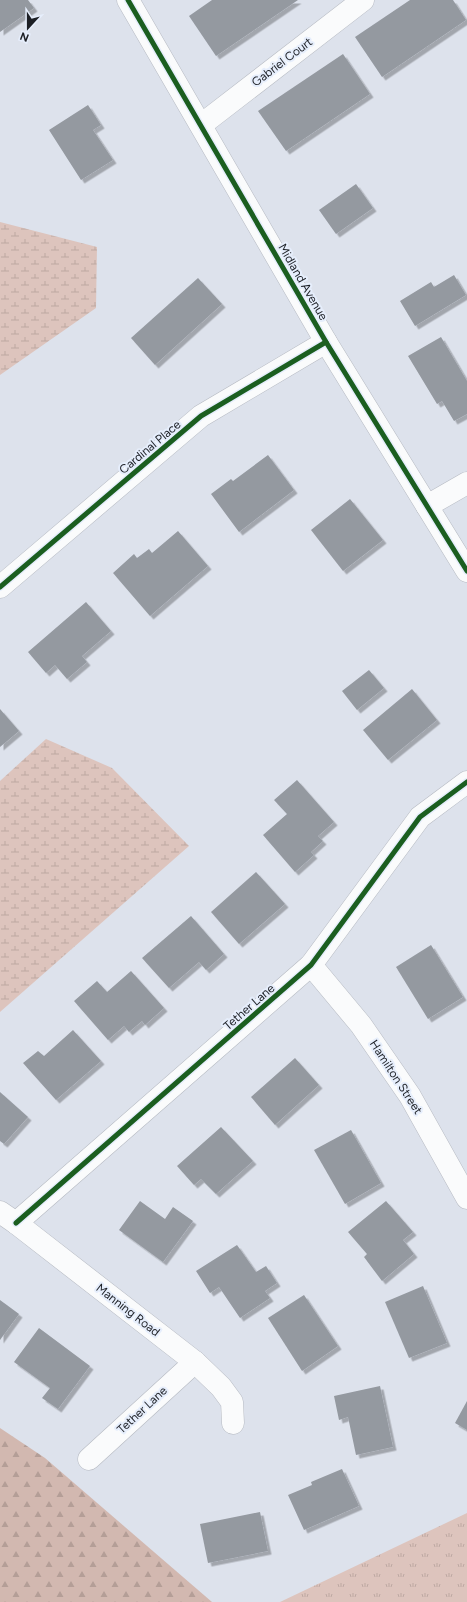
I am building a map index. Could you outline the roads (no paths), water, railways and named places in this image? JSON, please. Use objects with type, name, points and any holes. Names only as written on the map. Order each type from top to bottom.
[{"type":"street","name":"Midland Avenue","points":[[128,0],[326,342],[467,571]]},
{"type":"street","name":"Gabriel Court","points":[[201,125],[363,0]]},
{"type":"street","name":"Cardinal Place","points":[[0,586],[201,416],[326,342]]},
{"type":"street","points":[[427,506],[467,483]]},
{"type":"street","name":"Tether Lane","points":[[8,1217],[311,965],[420,817],[467,782]]},
{"type":"street","name":"Hamilton Street","points":[[311,965],[361,1025],[410,1096],[467,1198]]},
{"type":"street","name":"Manning Road","points":[[8,1217],[194,1362],[221,1387],[232,1402],[233,1423]]},
{"type":"street","name":"Tether Lane","points":[[89,1459],[194,1362]]}]
